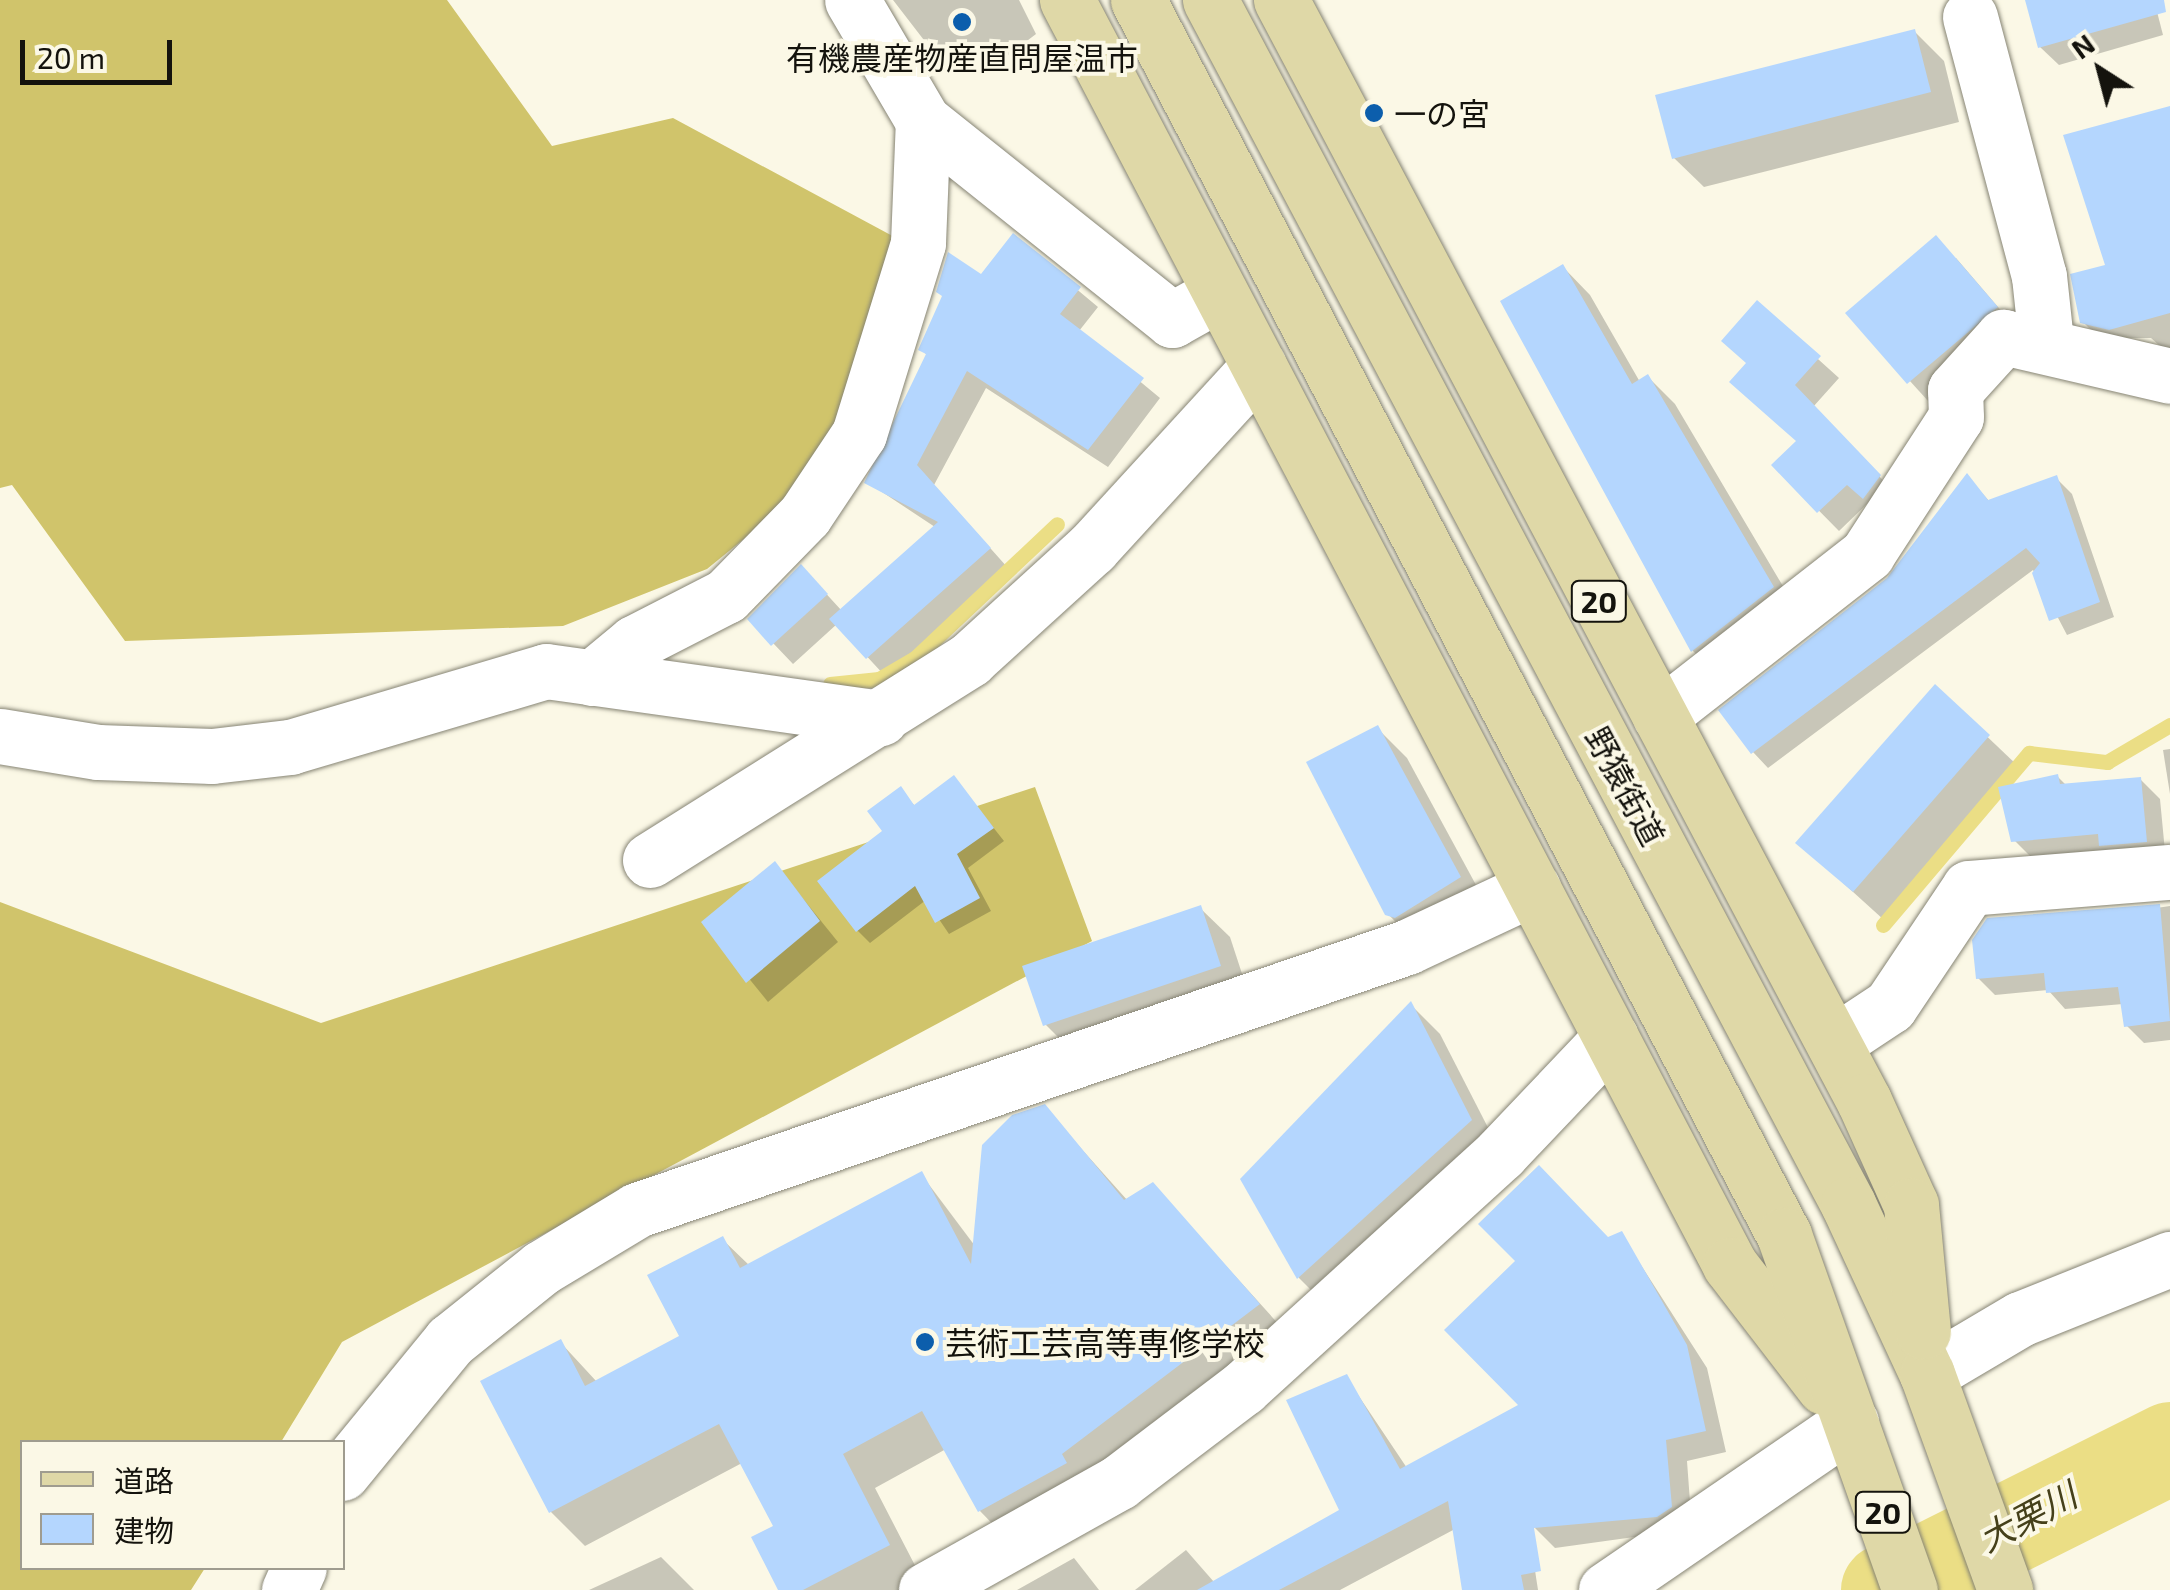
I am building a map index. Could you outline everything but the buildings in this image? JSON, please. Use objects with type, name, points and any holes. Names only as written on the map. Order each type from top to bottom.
[{"type":"main road","name":"20","points":[[1066,0],[1730,1265],[1853,1428]]},
{"type":"main road","name":"野猿街道","points":[[1138,0],[1784,1235],[1910,1590]]},
{"type":"main road","name":"野猿街道","points":[[1210,0],[1848,1204],[1930,1381],[2005,1590]]},
{"type":"main road","name":"20","points":[[1281,0],[1834,1043],[1911,1205],[1930,1381]]},
{"type":"street","points":[[852,0],[922,121],[1172,320],[1220,293]]},
{"type":"street","points":[[1970,17],[2039,276],[2046,341]]},
{"type":"street","points":[[592,678],[634,642],[726,596],[805,515],[859,434],[918,243],[922,121]]},
{"type":"street","points":[[1660,716],[1867,554],[1956,417],[1954,390],[2003,337],[2046,341],[2170,376]]},
{"type":"street","points":[[650,860],[970,660],[1092,548],[1258,366]]},
{"type":"street","points":[[0,736],[212,756],[290,748],[546,671],[881,718]]},
{"type":"street","points":[[1834,1043],[1890,1006],[1969,888],[2170,872]]},
{"type":"street","points":[[345,1470],[450,1341],[542,1268],[638,1210],[1408,947],[1533,888]]},
{"type":"street","points":[[926,1590],[983,1577],[1243,1388],[1500,1154],[1611,1037]]},
{"type":"street","points":[[1930,1381],[2020,1319],[2170,1259]]},
{"type":"street","points":[[1606,1590],[1853,1428]]},
{"type":"shaded area","points":[[0,0],[447,0],[552,146],[673,118],[900,240],[866,370],[805,489],[707,569],[563,626],[125,641],[12,485],[0,488]]},
{"type":"shaded area","points":[[1035,787],[1092,941],[342,1342],[282,1440],[20,1440],[20,1570],[204,1570],[191,1590],[0,1590],[0,902],[321,1023]]},
{"type":"waterway","points":[[830,684],[879,679],[915,658],[1057,524]]},
{"type":"waterway","points":[[1883,925],[2029,753],[2107,762],[2170,725]]},
{"type":"waterway","name":"大栗川","points":[[1887,1590],[2170,1448]]},
{"type":"place","name":"有機農産物産直問屋温市","points":[[962,22]]},
{"type":"place","name":"一の宮","points":[[1374,113]]},
{"type":"place","name":"芸術工芸高等専修学校","points":[[925,1342]]}]
